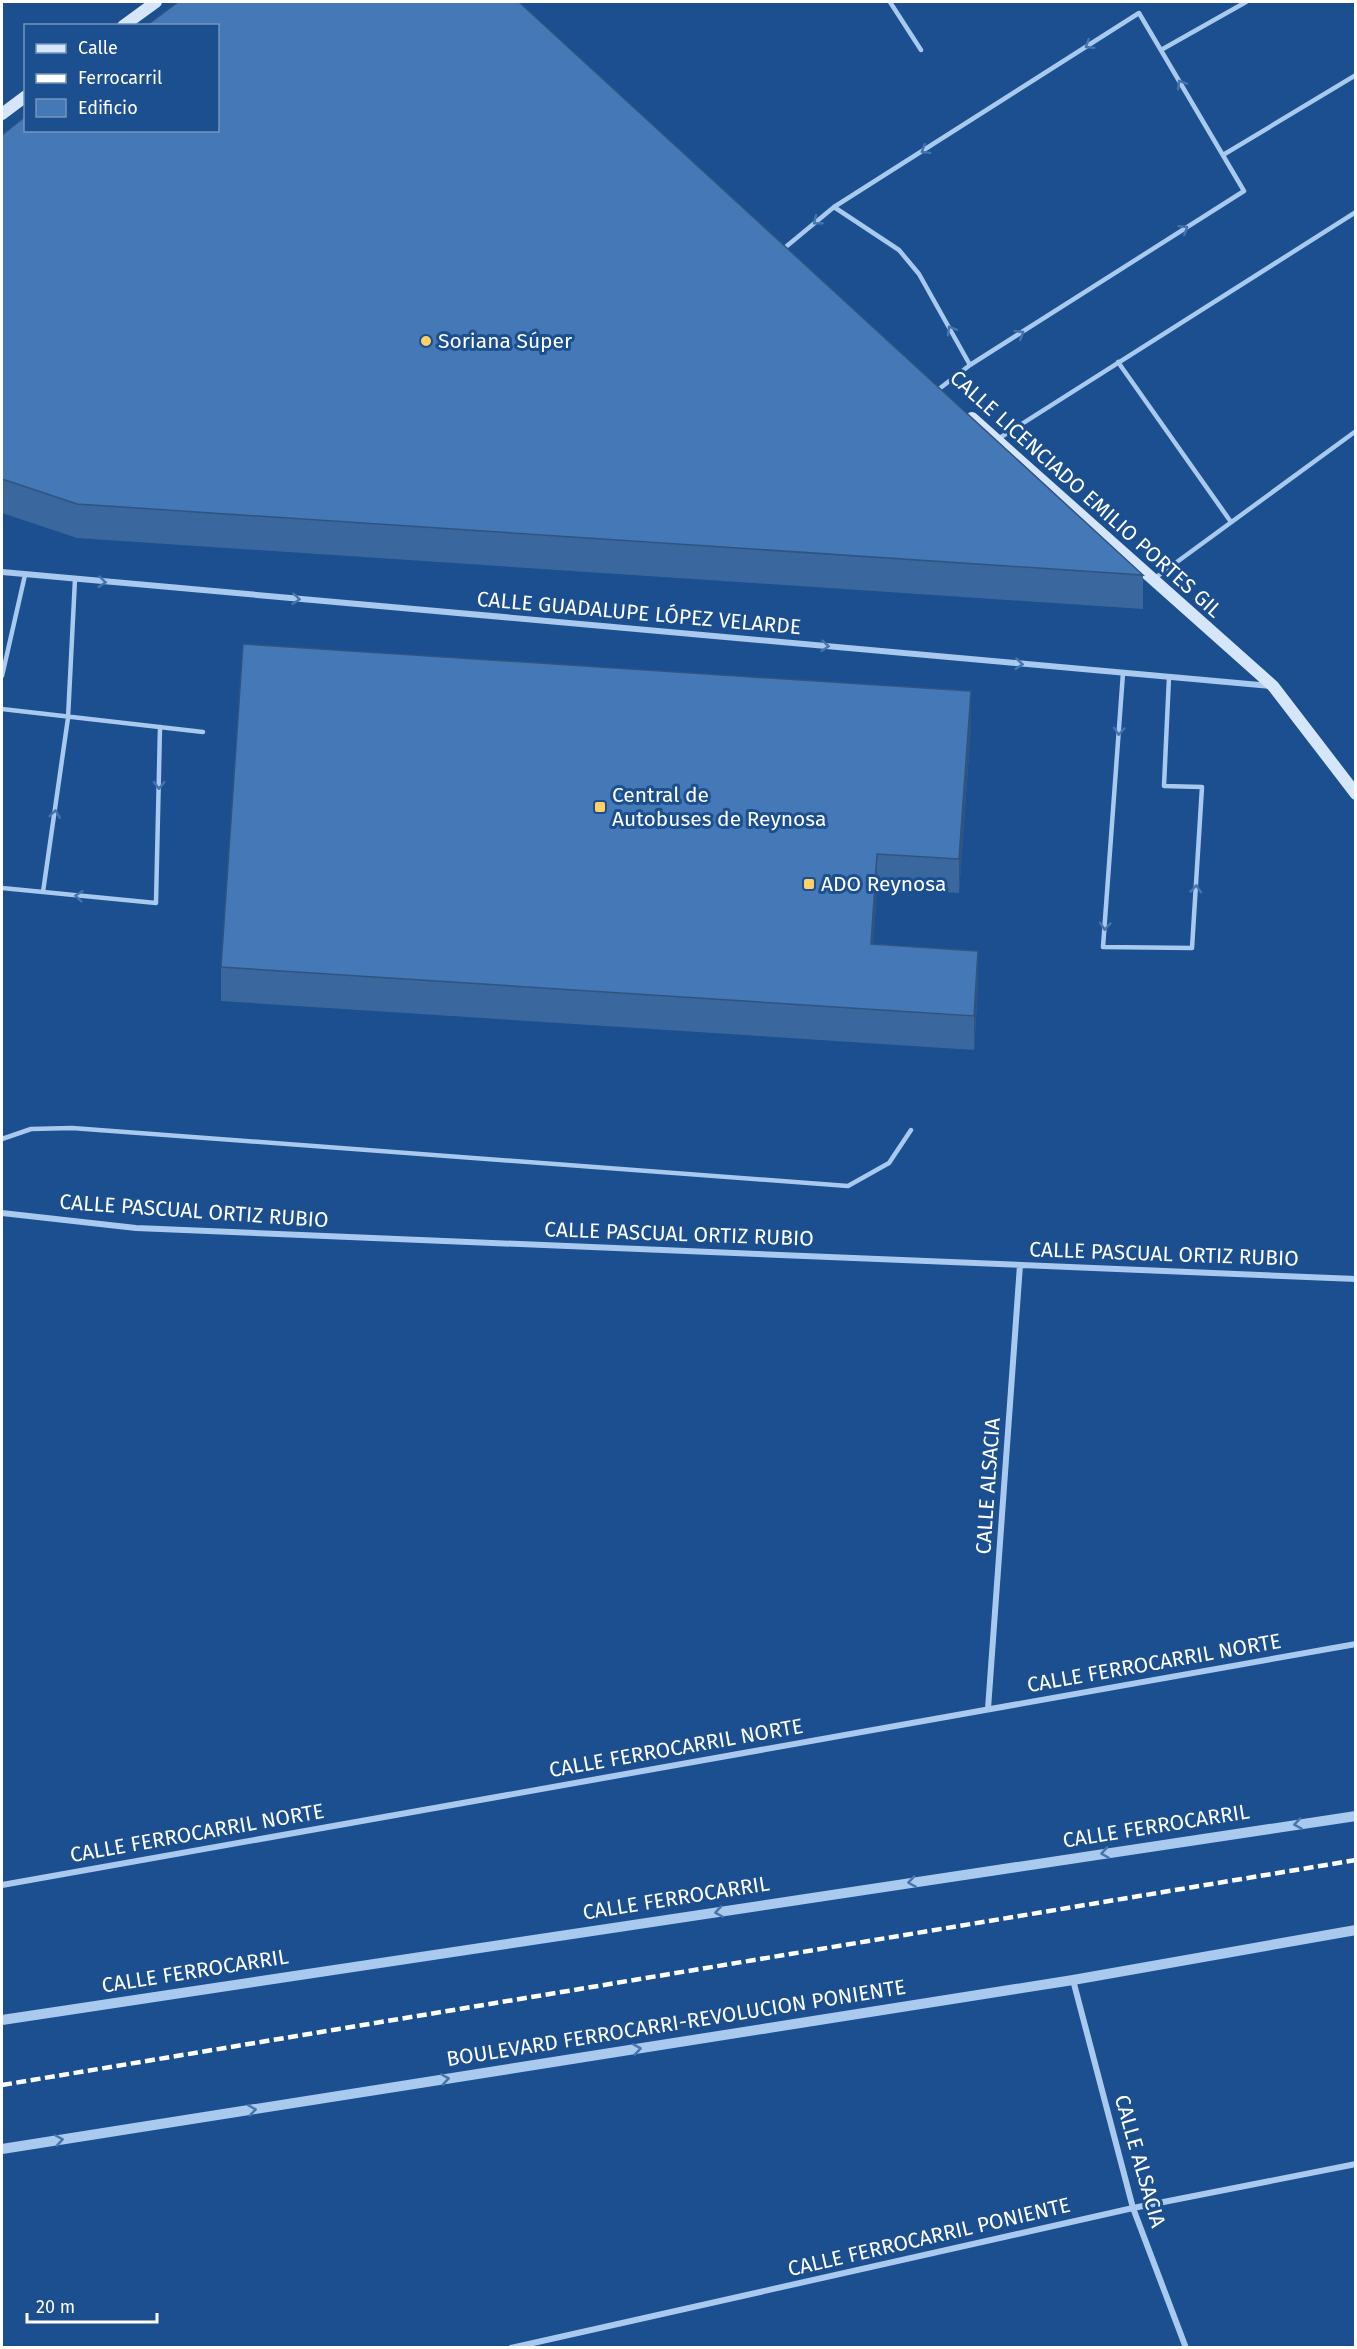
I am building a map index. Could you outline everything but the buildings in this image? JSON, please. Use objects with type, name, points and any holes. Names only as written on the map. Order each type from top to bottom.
[{"type":"main road","points":[[126,24],[156,2]]},
{"type":"main road","points":[[2,114],[24,98]]},
{"type":"main road","name":"CALLE LICENCIADO EMILIO PORTES GIL","points":[[963,411],[1273,686],[1356,794]]},
{"type":"street","name":"CALLE GUADALUPE LÓPEZ VELARDE","points":[[2,573],[1273,686]]},
{"type":"street","name":"CALLE PASCUAL ORTIZ RUBIO","points":[[2,1213],[136,1228],[1356,1279]]},
{"type":"street","name":"CALLE ALSACIA","points":[[988,1709],[1020,1265]]},
{"type":"street","name":"CALLE FERROCARRIL NORTE","points":[[2,1885],[1356,1644]]},
{"type":"street","name":"CALLE FERROCARRIL","points":[[2,2020],[1356,1816]]},
{"type":"street","name":"BOULEVARD FERROCARRI-REVOLUCION PONIENTE","points":[[2,2149],[1073,1980],[1356,1930]]},
{"type":"street","name":"CALLE ALSACIA","points":[[1073,1980],[1133,2208],[1186,2348]]},
{"type":"street","name":"CALLE FERROCARRIL PONIENTE","points":[[511,2348],[1133,2208],[1356,2164]]},
{"type":"lane","points":[[890,2],[921,50]]},
{"type":"lane","points":[[1161,50],[1245,2]]},
{"type":"lane","points":[[782,250],[834,207],[1139,13],[1244,191],[970,365],[939,389]]},
{"type":"lane","points":[[1223,155],[1356,75]]},
{"type":"lane","points":[[834,207],[899,250],[919,274],[970,365]]},
{"type":"lane","points":[[996,440],[1356,212]]},
{"type":"lane","points":[[1118,363],[1232,522]]},
{"type":"lane","points":[[1153,579],[1356,431]]},
{"type":"lane","points":[[2,676],[25,575]]},
{"type":"lane","points":[[43,892],[68,718],[75,579]]},
{"type":"lane","points":[[1123,673],[1103,947],[1192,948],[1202,787],[1164,786],[1169,677]]},
{"type":"lane","points":[[2,709],[203,732]]},
{"type":"lane","points":[[2,888],[156,903],[160,727]]},
{"type":"lane","points":[[2,1139],[31,1129],[72,1128],[848,1186],[889,1163],[911,1130]]},
{"type":"railway","points":[[2,2085],[1356,1860]]},
{"type":"place","name":"Soriana Súper","points":[[426,341]]},
{"type":"place","name":"Central de Autobuses de Reynosa","points":[[600,807]]},
{"type":"place","name":"ADO Reynosa","points":[[809,884]]}]
